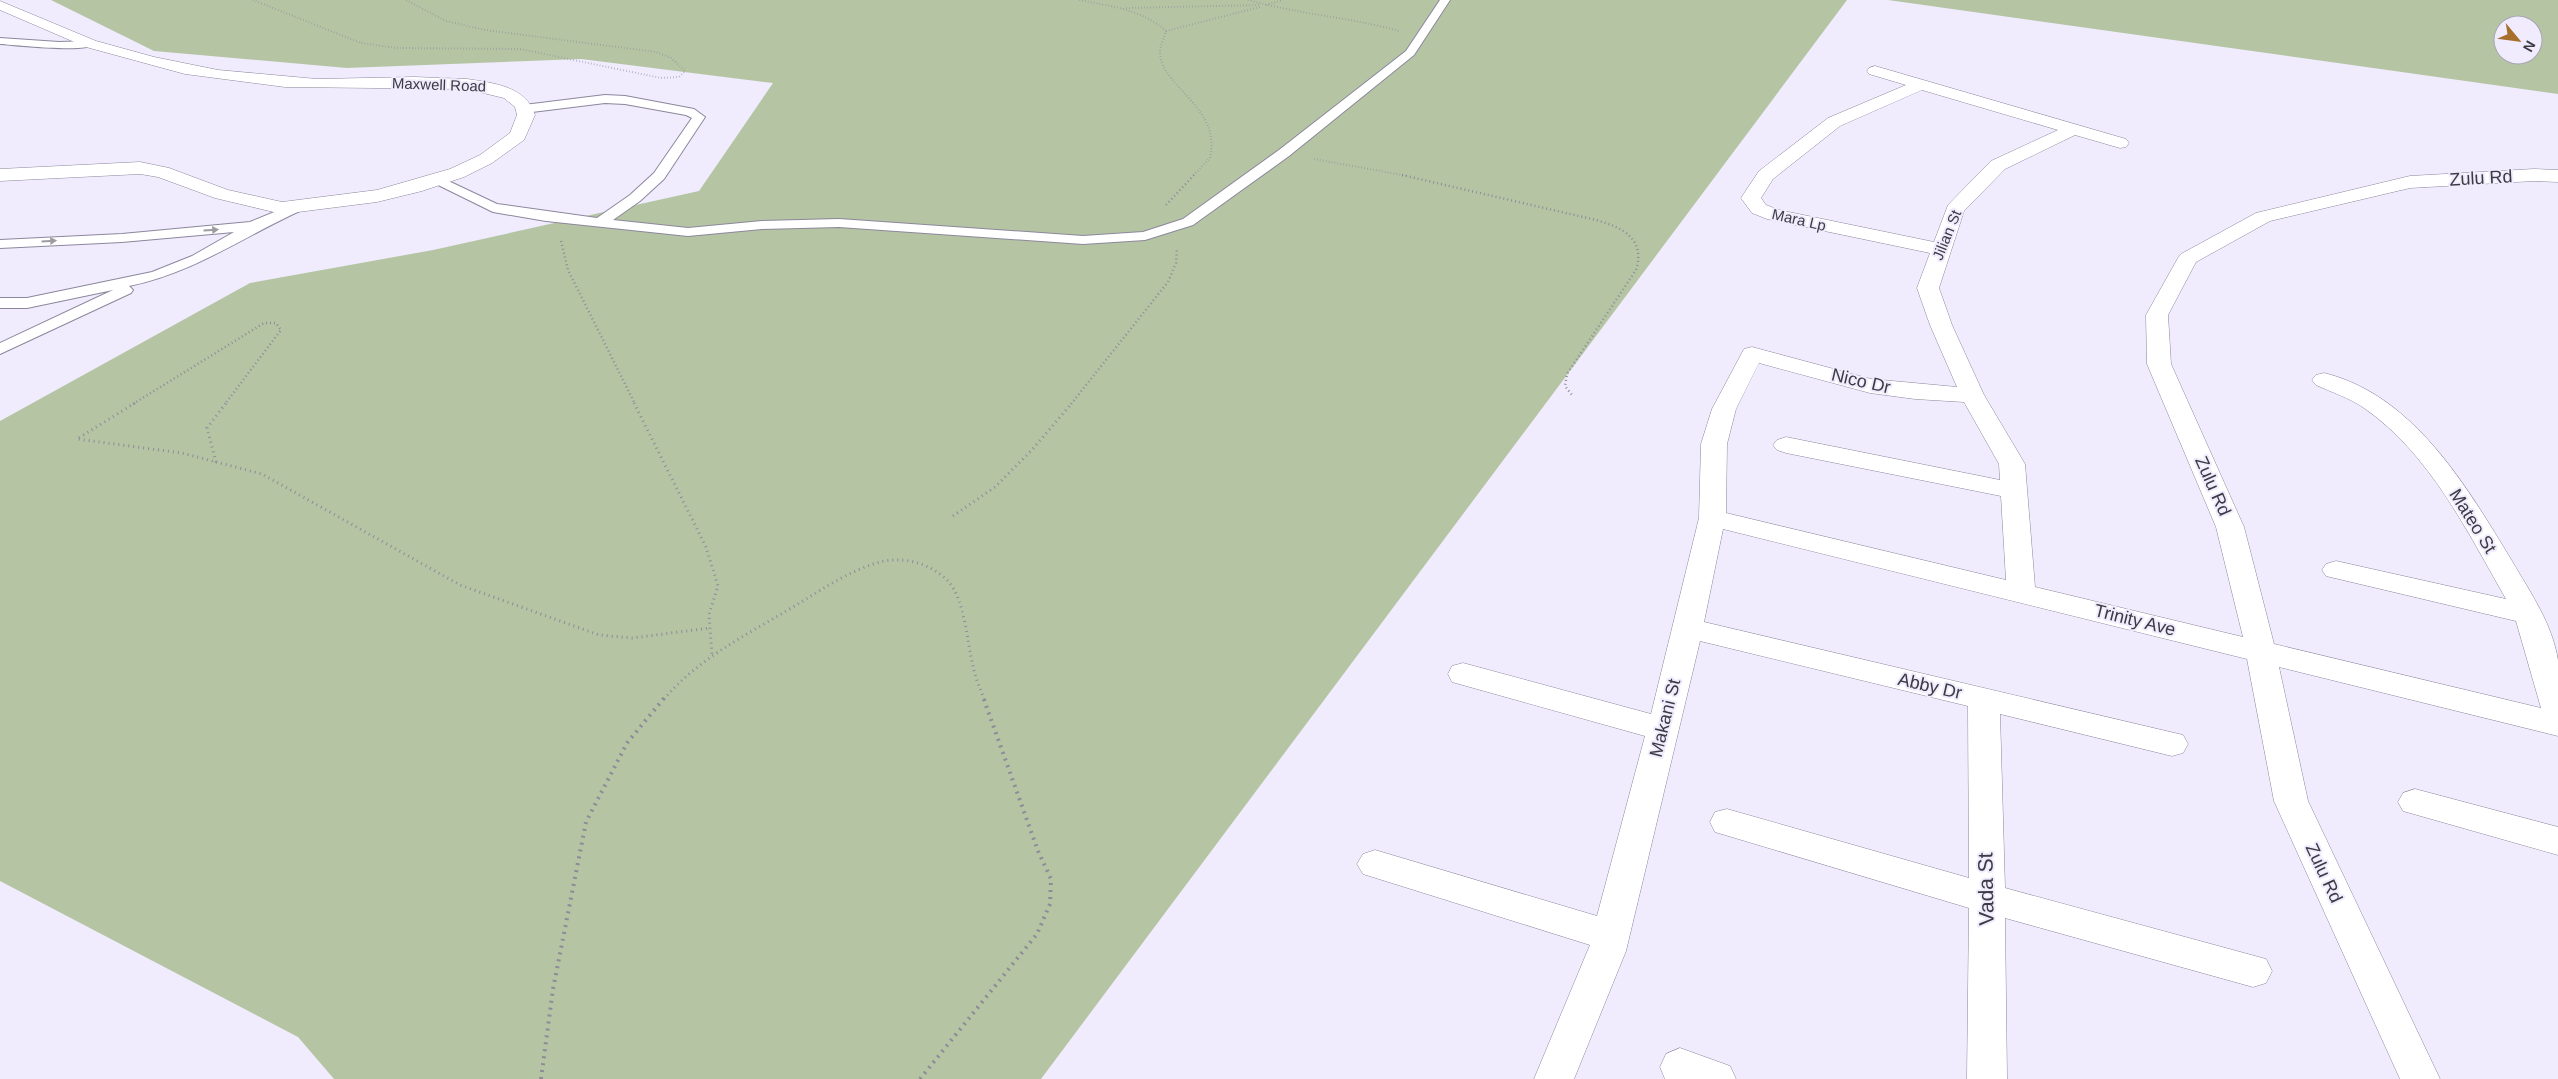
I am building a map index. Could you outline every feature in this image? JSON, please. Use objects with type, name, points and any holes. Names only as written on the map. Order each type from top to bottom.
[{"type":"street","name":"Maxwell Road","points":[[0,5],[90,44],[157,63],[194,70],[285,81],[343,84],[444,82],[482,85],[497,89],[522,103],[524,109]]},
{"type":"street","points":[[1875,71],[2120,143]]},
{"type":"street","name":"Mara Lp","points":[[1920,85],[1834,122],[1766,175],[1752,198],[1759,209],[1780,217],[1940,249]]},
{"type":"street","points":[[4,177],[140,168],[162,172],[230,196],[282,208],[377,196],[435,180],[486,159],[518,136],[526,115],[524,109]]},
{"type":"street","name":"Jilian St","points":[[2021,592],[2012,464],[1972,395],[1941,325],[1928,288],[1955,209],[1998,164],[2073,130]]},
{"type":"street","name":"Zulu Rd","points":[[2420,1079],[2291,801],[2261,651],[2230,527],[2159,364],[2157,315],[2188,258],[2263,217],[2410,182],[2534,175],[2558,176]]},
{"type":"street","name":"Nico Dr","points":[[1752,354],[1870,386],[1915,392],[1972,395]]},
{"type":"street","name":"Makani St","points":[[1554,1079],[1607,951],[1688,628],[1712,518],[1714,444],[1724,409],[1752,354]]},
{"type":"street","name":"Mateo St","points":[[2324,380],[2370,402],[2402,427],[2458,493],[2529,614],[2558,711]]},
{"type":"street","points":[[1786,445],[2014,491]]},
{"type":"street","name":"Trinity Ave","points":[[1712,518],[2558,724]]},
{"type":"street","points":[[2336,570],[2529,614]]},
{"type":"street","name":"Abby Dr","points":[[1688,628],[2172,744]]},
{"type":"street","points":[[1463,674],[1662,729]]},
{"type":"street","name":"Vada St","points":[[1984,699],[1987,898],[1986,1079]]},
{"type":"street","points":[[2415,802],[2558,841]]},
{"type":"street","points":[[1727,822],[1987,898],[2253,971]]},
{"type":"street","points":[[1375,864],[1610,936]]},
{"type":"street","points":[[1680,1067],[1716,1079]]},
{"type":"lane","points":[[435,180],[493,208],[599,223],[688,232],[762,225],[839,223],[1083,240],[1145,236],[1188,222],[1284,153],[1410,53],[1445,0]]},
{"type":"lane","points":[[0,41],[59,45],[90,44]]},
{"type":"lane","points":[[524,109],[580,100],[615,99],[690,112],[699,117],[659,176],[635,198],[599,223]]},
{"type":"lane","points":[[0,349],[156,276],[197,259],[256,225],[299,206]]},
{"type":"lane","points":[[0,244],[122,238],[233,229],[256,225]]},
{"type":"lane","points":[[0,303],[27,304],[156,276]]},
{"type":"path","points":[[253,0],[361,43],[397,48],[520,49],[661,78],[679,77],[684,71],[671,58],[656,52],[485,30],[446,22],[406,0]]},
{"type":"path","points":[[1248,0],[1265,5],[1371,23],[1421,38]]},
{"type":"path","points":[[1166,32],[1283,0]]},
{"type":"path","points":[[1118,8],[1265,5]]},
{"type":"path","points":[[1284,153],[1388,172],[1532,204],[1608,223],[1630,235],[1636,242],[1638,264],[1636,270],[1567,374],[1565,386],[1572,395]]},
{"type":"path","points":[[576,220],[560,235],[568,270],[706,547],[718,586],[709,614],[712,655]]},
{"type":"path","points":[[216,462],[207,428],[281,330],[276,323],[264,323],[77,439],[182,453],[216,462],[262,474],[460,585],[600,635],[632,638],[710,628]]},
{"type":"path","points":[[541,1079],[553,990],[586,822],[627,742],[674,688],[712,655],[857,569],[886,561],[910,560],[928,566],[948,581],[958,601],[974,668],[1038,851],[1050,879],[1050,904],[1037,934],[920,1079]]},
{"type":"green space","points":[[51,0],[1847,0],[1041,1079],[334,1079],[298,1037],[0,881],[0,421],[250,283],[433,250],[699,191],[773,83],[581,59],[347,68],[154,51]]},
{"type":"green space","points":[[1888,0],[2558,0],[2558,94]]}]
